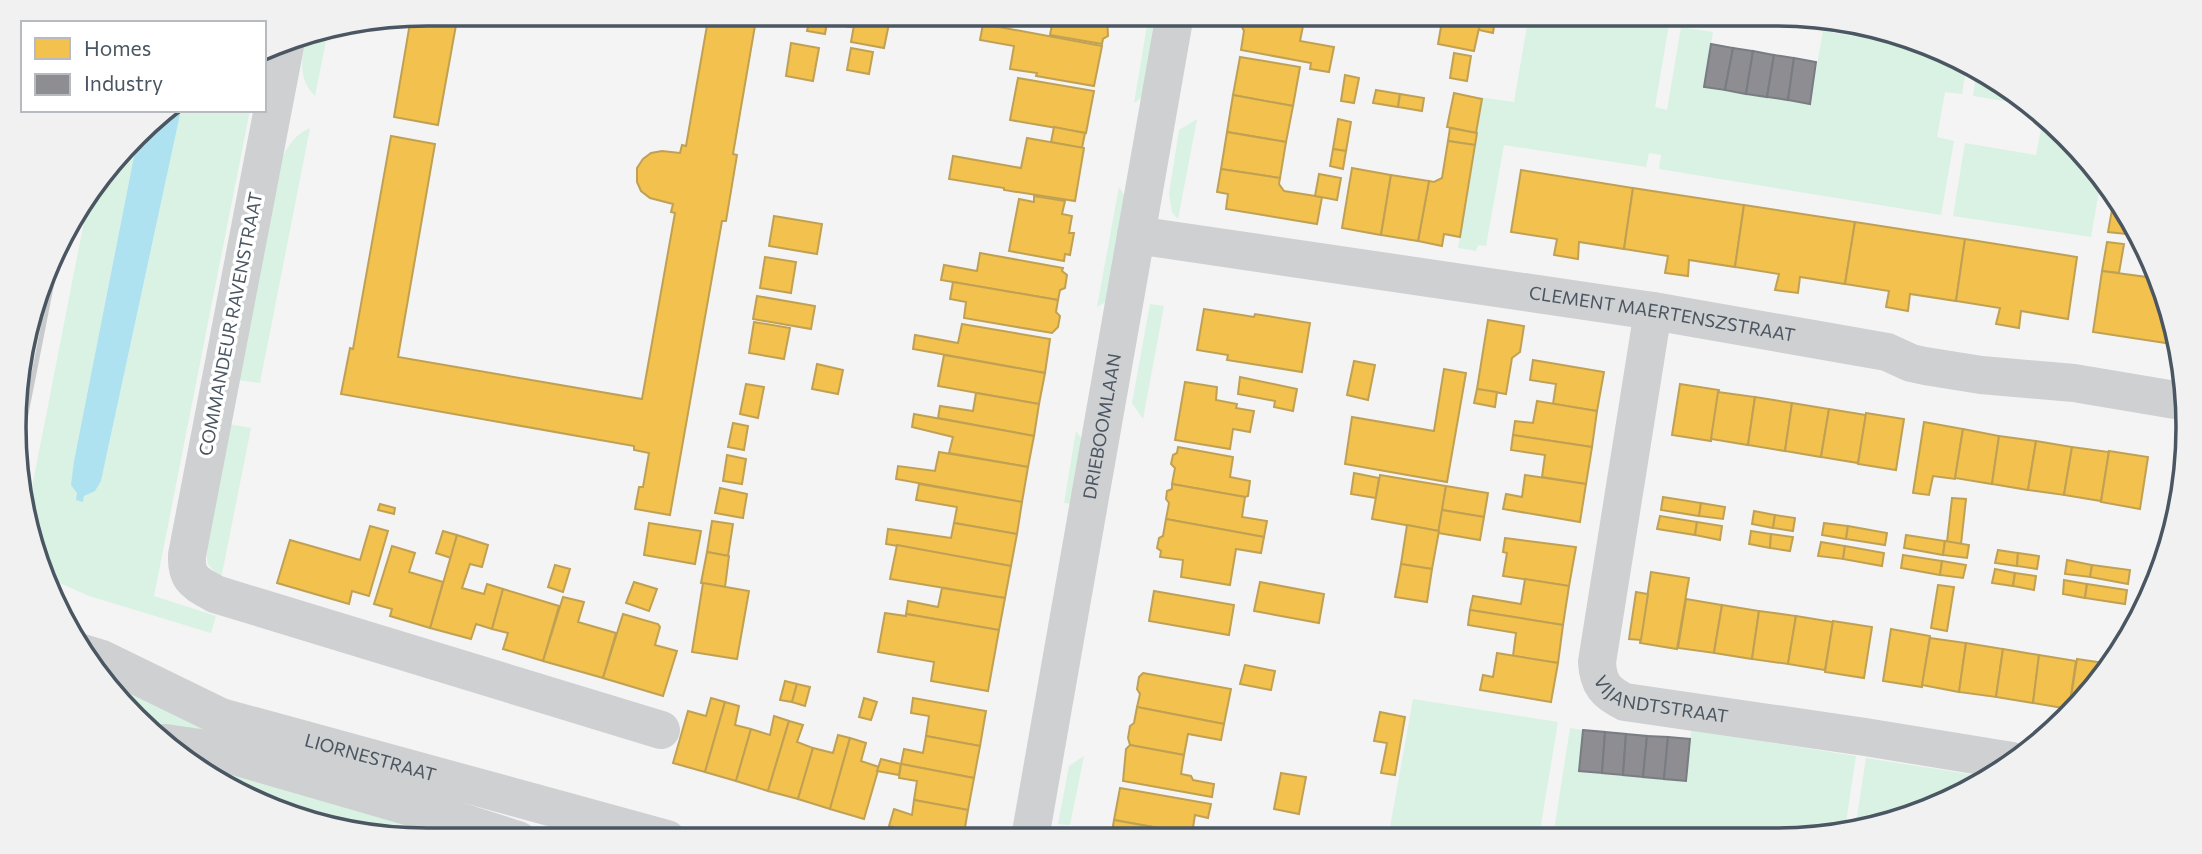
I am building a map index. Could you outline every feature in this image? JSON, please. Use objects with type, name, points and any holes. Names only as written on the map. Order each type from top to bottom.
[{"type":"street","name":"DRIEBOOMLAAN","points":[[1032,828],[1173,26]]},
{"type":"street","name":"COMMANDEUR RAVENSTRAAT","points":[[283,54],[186,570],[192,580],[215,594],[660,730]]},
{"type":"street","name":"CLEMENT MAERTENSZSTRAAT","points":[[1136,235],[1653,312],[1887,352],[1911,363],[1981,375],[2074,383],[2175,400]]},
{"type":"street","name":"VIJANDTSTRAAT","points":[[1653,312],[1597,663],[1598,675],[1611,695],[1625,702],[1999,759]]},
{"type":"street","name":"LIORNESTRAAT","points":[[100,658],[221,717],[627,828]]},
{"type":"street","name":"LIORNESTRAAT","points":[[184,746],[214,750],[480,828]]},
{"type":"green space","points":[[1147,26],[1158,26],[1144,96],[1134,103]]},
{"type":"green space","points":[[1527,26],[1669,26],[1655,107],[1667,110],[1681,27],[1713,32],[1705,81],[1811,99],[1823,31],[1882,41],[1928,57],[1965,75],[1962,94],[1945,92],[1937,137],[1954,141],[1941,215],[1659,169],[1661,155],[1649,153],[1646,167],[1504,145],[1486,246],[1478,245],[1476,251],[1458,248],[1476,145],[1471,144],[1479,97],[1514,102]]},
{"type":"green space","points":[[326,39],[315,96],[305,82],[305,46]]},
{"type":"green space","points":[[1975,80],[2009,102],[1973,96]]},
{"type":"green space","points":[[181,112],[250,112],[154,596],[216,616],[211,633],[89,596],[58,582],[34,505],[32,489],[84,220],[109,183],[134,154],[74,461],[77,493],[83,501],[84,496],[101,481]]},
{"type":"green space","points":[[1197,119],[1178,219],[1172,212],[1169,194],[1179,130]]},
{"type":"green space","points":[[310,128],[260,383],[237,380],[283,156],[294,139]]},
{"type":"green space","points":[[2041,128],[2076,163],[2099,191],[2091,237],[1953,216],[1965,143],[2036,155]]},
{"type":"green space","points":[[1119,187],[1126,198],[1109,300],[1097,307]]},
{"type":"green space","points":[[1150,304],[1164,306],[1143,419],[1132,403]]},
{"type":"green space","points":[[229,424],[251,428],[221,579],[208,564],[205,549]]},
{"type":"green space","points":[[1076,431],[1085,443],[1075,504],[1064,503]]},
{"type":"green space","points":[[121,685],[244,734],[164,729]]},
{"type":"green space","points":[[1413,699],[1558,722],[1540,828],[1390,828]]},
{"type":"green space","points":[[1570,728],[1583,730],[1580,771],[1686,781],[1691,730],[1856,756],[1846,821],[1775,828],[1554,828]]},
{"type":"green space","points":[[1084,756],[1070,825],[1058,824],[1069,766]]},
{"type":"green space","points":[[1866,758],[1974,775],[1928,797],[1857,819]]},
{"type":"green space","points":[[217,768],[436,828],[375,824],[323,814],[274,797]]},
{"type":"water","points":[[181,112],[101,481],[95,491],[84,496],[83,502],[76,500],[77,493],[71,485],[134,154]]},
{"type":"building: Homes","points":[[456,26],[438,125],[394,117],[409,27]]},
{"type":"building: Homes","points":[[707,26],[755,26],[733,154],[737,155],[726,221],[722,221],[670,515],[635,509],[639,487],[643,487],[649,453],[634,450],[634,446],[341,394],[350,348],[353,349],[391,136],[435,144],[398,357],[642,399],[675,213],[671,212],[673,204],[650,198],[641,191],[637,182],[637,168],[651,153],[680,153],[682,145],[686,146]]},
{"type":"building: Homes","points":[[808,26],[826,26],[825,34],[807,31]]},
{"type":"building: Homes","points":[[854,26],[889,26],[884,48],[851,42]]},
{"type":"building: Homes","points":[[983,26],[994,26],[1102,46],[1094,86],[1010,69],[1014,46],[980,40]]},
{"type":"building: Homes","points":[[1052,26],[1108,26],[1108,36],[1103,39],[1102,44],[1050,35]]},
{"type":"building: Homes","points":[[1242,26],[1303,26],[1300,41],[1334,47],[1329,72],[1310,69],[1311,63],[1241,50],[1244,31]]},
{"type":"building: Homes","points":[[1441,26],[1479,26],[1474,51],[1438,44]]},
{"type":"building: Homes","points":[[1480,26],[1494,26],[1493,33],[1479,30]]},
{"type":"building: Homes","points":[[791,43],[819,48],[813,81],[786,76]]},
{"type":"building: Homes","points":[[851,48],[873,52],[869,74],[847,70]]},
{"type":"building: Homes","points":[[1454,53],[1471,56],[1467,81],[1450,78]]},
{"type":"building: Homes","points":[[1240,57],[1300,67],[1293,106],[1233,95]]},
{"type":"building: Homes","points":[[1345,75],[1359,78],[1354,103],[1341,101]]},
{"type":"building: Homes","points":[[1018,78],[1094,91],[1086,133],[1010,120]]},
{"type":"building: Homes","points":[[1376,90],[1400,94],[1398,107],[1373,103]]},
{"type":"building: Homes","points":[[1454,93],[1482,99],[1476,133],[1447,127]]},
{"type":"building: Homes","points":[[1400,94],[1424,98],[1422,111],[1398,107]]},
{"type":"building: Homes","points":[[1233,95],[1293,106],[1286,142],[1227,132]]},
{"type":"building: Homes","points":[[1338,119],[1351,122],[1346,151],[1333,149]]},
{"type":"building: Homes","points":[[1054,127],[1085,133],[1082,148],[1051,142]]},
{"type":"building: Homes","points":[[1450,128],[1477,133],[1475,145],[1448,141]]},
{"type":"building: Homes","points":[[1227,132],[1286,142],[1280,178],[1221,169]]},
{"type":"building: Homes","points":[[1027,138],[1084,148],[1075,201],[949,179],[953,156],[1021,168]]},
{"type":"building: Homes","points":[[1448,141],[1475,145],[1460,237],[1444,234],[1442,246],[1418,241],[1429,181],[1442,178]]},
{"type":"building: Homes","points":[[1333,149],[1346,151],[1343,169],[1330,166]]},
{"type":"building: Homes","points":[[1352,168],[1391,175],[1381,235],[1342,228]]},
{"type":"building: Homes","points":[[1221,169],[1280,178],[1279,184],[1284,191],[1322,197],[1317,224],[1226,209],[1228,194],[1217,192]]},
{"type":"building: Homes","points":[[1521,170],[1633,188],[1624,249],[1579,242],[1578,259],[1554,255],[1557,239],[1511,232]]},
{"type":"building: Homes","points":[[1319,174],[1341,178],[1337,200],[1315,196]]},
{"type":"building: Homes","points":[[1391,175],[1429,181],[1418,241],[1381,235]]},
{"type":"building: Homes","points":[[1633,188],[1744,205],[1735,267],[1689,260],[1688,276],[1665,273],[1668,256],[1624,249]]},
{"type":"building: Homes","points":[[1034,196],[1065,201],[1062,214],[1072,216],[1069,233],[1074,233],[1070,255],[1065,254],[1064,261],[1009,251],[1019,199],[1034,202]]},
{"type":"building: Homes","points":[[1744,205],[1855,222],[1845,284],[1800,277],[1798,293],[1775,290],[1779,274],[1735,267]]},
{"type":"building: Homes","points":[[2112,210],[2126,234],[2108,232]]},
{"type":"building: Homes","points":[[774,216],[822,224],[817,254],[769,246]]},
{"type":"building: Homes","points":[[1855,222],[1965,239],[1956,301],[1910,294],[1908,311],[1886,307],[1889,291],[1845,284]]},
{"type":"building: Homes","points":[[1965,239],[2077,257],[2068,319],[2021,311],[2019,328],[1996,324],[2000,308],[1956,301]]},
{"type":"building: Homes","points":[[2107,242],[2124,244],[2119,273],[2102,271]]},
{"type":"building: Homes","points":[[980,253],[1063,268],[1062,271],[1067,275],[1065,288],[1060,290],[1058,300],[941,280],[944,265],[977,271]]},
{"type":"building: Homes","points":[[765,257],[796,262],[791,293],[760,288]]},
{"type":"building: Homes","points":[[2102,271],[2146,277],[2167,343],[2093,332]]},
{"type":"building: Homes","points":[[953,282],[1058,300],[1058,327],[1052,333],[964,318],[966,302],[950,299]]},
{"type":"building: Homes","points":[[757,296],[815,306],[811,329],[753,319]]},
{"type":"building: Homes","points":[[1204,309],[1310,323],[1302,372],[1227,360],[1228,355],[1197,350]]},
{"type":"building: Homes","points":[[1488,320],[1524,326],[1520,352],[1512,358],[1506,394],[1477,389]]},
{"type":"building: Homes","points":[[754,322],[790,328],[784,359],[749,353]]},
{"type":"building: Homes","points":[[962,324],[1050,339],[1045,373],[913,349],[915,335],[958,343]]},
{"type":"building: Homes","points":[[944,355],[1045,373],[1039,404],[938,386]]},
{"type":"building: Homes","points":[[1533,360],[1604,372],[1597,411],[1553,404],[1556,384],[1530,380]]},
{"type":"building: Homes","points":[[1354,361],[1375,365],[1368,400],[1347,395]]},
{"type":"building: Homes","points":[[817,364],[843,370],[838,394],[812,389]]},
{"type":"building: Homes","points":[[1444,369],[1466,373],[1447,482],[1345,464],[1352,417],[1434,431]]},
{"type":"building: Homes","points":[[1240,377],[1297,389],[1293,411],[1274,407],[1275,401],[1238,394]]},
{"type":"building: Homes","points":[[1185,382],[1217,387],[1216,400],[1237,404],[1236,408],[1254,411],[1250,432],[1233,429],[1230,449],[1175,440]]},
{"type":"building: Homes","points":[[746,384],[764,387],[758,418],[740,414]]},
{"type":"building: Homes","points":[[1680,384],[1719,390],[1711,441],[1672,435]]},
{"type":"building: Homes","points":[[1477,389],[1497,392],[1495,407],[1474,403]]},
{"type":"building: Homes","points":[[1718,392],[1755,397],[1748,445],[1711,439]]},
{"type":"building: Homes","points":[[976,393],[1039,404],[1034,436],[938,418],[940,406],[973,411]]},
{"type":"building: Homes","points":[[1755,397],[1792,403],[1785,451],[1748,445]]},
{"type":"building: Homes","points":[[1537,401],[1597,411],[1592,447],[1513,435],[1515,421],[1533,423]]},
{"type":"building: Homes","points":[[1792,403],[1829,409],[1821,457],[1785,451]]},
{"type":"building: Homes","points":[[1829,409],[1866,415],[1858,463],[1821,457]]},
{"type":"building: Homes","points":[[1866,413],[1904,419],[1896,470],[1858,464]]},
{"type":"building: Homes","points":[[914,414],[1034,436],[1028,467],[949,453],[953,437],[912,427]]},
{"type":"building: Homes","points":[[1924,422],[1963,429],[1955,479],[1933,476],[1929,495],[1913,493]]},
{"type":"building: Homes","points":[[733,423],[748,426],[744,450],[728,447]]},
{"type":"building: Homes","points":[[1963,429],[1999,436],[1992,484],[1955,478]]},
{"type":"building: Homes","points":[[1513,435],[1592,447],[1586,484],[1542,477],[1545,455],[1511,450]]},
{"type":"building: Homes","points":[[1999,436],[2036,441],[2028,490],[1992,484]]},
{"type":"building: Homes","points":[[2036,441],[2072,447],[2064,495],[2028,490]]},
{"type":"building: Homes","points":[[1178,447],[1233,457],[1230,477],[1250,481],[1248,496],[1172,484],[1175,468],[1171,464]]},
{"type":"building: Homes","points":[[2072,447],[2109,452],[2101,501],[2064,495]]},
{"type":"building: Homes","points":[[2109,451],[2148,457],[2140,509],[2101,502]]},
{"type":"building: Homes","points":[[939,452],[1028,467],[1022,502],[896,479],[898,466],[935,471]]},
{"type":"building: Homes","points":[[727,455],[746,459],[742,484],[723,481]]},
{"type":"building: Homes","points":[[1354,473],[1379,478],[1376,498],[1351,494]]},
{"type":"building: Homes","points":[[1380,475],[1446,486],[1439,531],[1372,519]]},
{"type":"building: Homes","points":[[1525,475],[1586,484],[1580,522],[1503,509],[1506,494],[1522,497]]},
{"type":"building: Homes","points":[[919,484],[1022,502],[1017,534],[954,523],[957,507],[916,500]]},
{"type":"building: Homes","points":[[1172,484],[1245,497],[1242,517],[1267,521],[1264,537],[1166,519],[1169,503],[1166,499],[1167,491],[1172,489]]},
{"type":"building: Homes","points":[[1446,486],[1488,493],[1484,517],[1442,510]]},
{"type":"building: Homes","points":[[720,488],[747,494],[743,518],[715,513]]},
{"type":"building: Homes","points":[[1663,497],[1701,503],[1699,516],[1661,510]]},
{"type":"building: Homes","points":[[1952,498],[1966,499],[1961,544],[1947,542]]},
{"type":"building: Homes","points":[[1701,503],[1725,507],[1723,519],[1699,516]]},
{"type":"building: Homes","points":[[380,504],[395,508],[394,514],[378,510]]},
{"type":"building: Homes","points":[[1442,510],[1484,517],[1480,540],[1438,533]]},
{"type":"building: Homes","points":[[1754,511],[1775,515],[1773,528],[1752,524]]},
{"type":"building: Homes","points":[[1775,515],[1795,518],[1793,531],[1773,528]]},
{"type":"building: Homes","points":[[1660,516],[1697,522],[1695,535],[1657,529]]},
{"type":"building: Homes","points":[[1166,519],[1264,537],[1261,553],[1236,549],[1230,585],[1181,577],[1183,560],[1160,557],[1161,551],[1157,548],[1159,538],[1163,536]]},
{"type":"building: Homes","points":[[712,521],[733,524],[728,556],[707,552]]},
{"type":"building: Homes","points":[[1697,522],[1722,526],[1720,540],[1695,535]]},
{"type":"building: Homes","points":[[649,523],[701,531],[695,564],[644,555]]},
{"type":"building: Homes","points":[[954,523],[1017,534],[1011,566],[886,544],[888,529],[951,538]]},
{"type":"building: Homes","points":[[1824,523],[1848,526],[1846,539],[1822,535]]},
{"type":"building: Homes","points":[[1407,525],[1439,531],[1432,569],[1401,564]]},
{"type":"building: Homes","points":[[370,526],[388,531],[369,596],[352,591],[349,604],[277,583],[290,540],[360,560]]},
{"type":"building: Homes","points":[[1848,526],[1887,533],[1885,545],[1846,539]]},
{"type":"building: Homes","points":[[443,531],[457,535],[451,558],[436,553]]},
{"type":"building: Homes","points":[[1751,531],[1771,534],[1770,548],[1749,544]]},
{"type":"building: Homes","points":[[1771,534],[1793,537],[1790,551],[1770,548]]},
{"type":"building: Homes","points":[[457,535],[488,545],[482,567],[470,564],[462,588],[484,594],[487,584],[503,589],[492,629],[476,624],[471,639],[430,628]]},
{"type":"building: Homes","points":[[1906,535],[1945,541],[1943,555],[1904,548]]},
{"type":"building: Homes","points":[[1505,538],[1576,547],[1569,586],[1503,576],[1507,553],[1503,552]]},
{"type":"building: Homes","points":[[1945,541],[1969,545],[1967,558],[1943,555]]},
{"type":"building: Homes","points":[[1821,542],[1845,546],[1843,559],[1818,556]]},
{"type":"building: Homes","points":[[897,545],[1011,566],[1005,598],[890,579]]},
{"type":"building: Homes","points":[[392,546],[415,553],[409,572],[443,582],[430,628],[390,616],[392,609],[374,604]]},
{"type":"building: Homes","points":[[1845,546],[1884,553],[1882,566],[1843,559]]},
{"type":"building: Homes","points":[[1998,550],[2018,553],[2017,566],[1995,563]]},
{"type":"building: Homes","points":[[707,552],[729,556],[725,587],[701,583]]},
{"type":"building: Homes","points":[[2018,553],[2039,556],[2037,569],[2017,566]]},
{"type":"building: Homes","points":[[1903,555],[1942,561],[1940,575],[1901,568]]},
{"type":"building: Homes","points":[[2067,560],[2092,565],[2090,577],[2065,574]]},
{"type":"building: Homes","points":[[1942,561],[1966,565],[1963,578],[1940,575]]},
{"type":"building: Homes","points":[[1401,564],[1432,569],[1427,602],[1395,597]]},
{"type":"building: Homes","points":[[555,565],[570,569],[563,592],[548,587]]},
{"type":"building: Homes","points":[[2092,565],[2130,570],[2128,584],[2090,577]]},
{"type":"building: Homes","points":[[1995,569],[2015,573],[2013,586],[1992,583]]},
{"type":"building: Homes","points":[[1651,572],[1689,578],[1677,649],[1640,643]]},
{"type":"building: Homes","points":[[2015,573],[2036,576],[2034,590],[2013,586]]},
{"type":"building: Homes","points":[[1525,579],[1569,586],[1563,625],[1470,610],[1473,596],[1521,604]]},
{"type":"building: Homes","points":[[2064,580],[2087,584],[2085,598],[2063,594]]},
{"type":"building: Homes","points":[[634,582],[657,589],[649,611],[626,603]]},
{"type":"building: Homes","points":[[1260,582],[1324,594],[1319,623],[1254,611]]},
{"type":"building: Homes","points":[[703,583],[749,591],[737,659],[692,652]]},
{"type":"building: Homes","points":[[2087,584],[2127,590],[2125,604],[2085,598]]},
{"type":"building: Homes","points":[[1938,585],[1954,587],[1947,631],[1931,628]]},
{"type":"building: Homes","points":[[942,588],[1005,598],[999,630],[906,614],[908,601],[938,607]]},
{"type":"building: Homes","points":[[503,589],[559,606],[543,661],[503,649],[508,633],[492,629]]},
{"type":"building: Homes","points":[[1154,591],[1234,605],[1229,635],[1149,621]]},
{"type":"building: Homes","points":[[1636,592],[1648,594],[1641,640],[1629,639]]},
{"type":"building: Homes","points":[[563,597],[584,602],[578,622],[616,633],[603,678],[543,661]]},
{"type":"building: Homes","points":[[1686,599],[1722,605],[1714,653],[1678,648]]},
{"type":"building: Homes","points":[[1722,605],[1759,611],[1752,659],[1714,653]]},
{"type":"building: Homes","points":[[1470,610],[1563,625],[1558,663],[1513,656],[1516,633],[1468,625]]},
{"type":"building: Homes","points":[[1759,611],[1796,616],[1788,664],[1752,659]]},
{"type":"building: Homes","points":[[885,613],[906,614],[999,630],[988,691],[931,681],[934,662],[878,652]]},
{"type":"building: Homes","points":[[623,614],[658,624],[660,627],[655,645],[677,651],[663,696],[603,678]]},
{"type":"building: Homes","points":[[1796,616],[1833,622],[1825,670],[1788,664]]},
{"type":"building: Homes","points":[[1833,621],[1872,627],[1864,678],[1825,672]]},
{"type":"building: Homes","points":[[1891,629],[1930,636],[1922,687],[1883,681]]},
{"type":"building: Homes","points":[[1930,638],[1966,643],[1959,692],[1922,685]]},
{"type":"building: Homes","points":[[1966,643],[2003,649],[1996,697],[1959,692]]},
{"type":"building: Homes","points":[[2003,649],[2039,655],[2033,703],[1996,697]]},
{"type":"building: Homes","points":[[1497,653],[1558,663],[1551,702],[1480,690],[1483,675],[1493,677]]},
{"type":"building: Homes","points":[[2039,655],[2076,661],[2071,696],[2060,708],[2033,703]]},
{"type":"building: Homes","points":[[2077,659],[2099,662],[2093,671],[2071,696]]},
{"type":"building: Homes","points":[[1245,665],[1275,671],[1271,690],[1240,684]]},
{"type":"building: Homes","points":[[1143,673],[1231,689],[1224,724],[1137,707],[1140,694],[1137,689],[1139,677]]},
{"type":"building: Homes","points":[[785,681],[797,684],[792,702],[780,700]]},
{"type":"building: Homes","points":[[797,684],[810,687],[805,706],[792,702]]},
{"type":"building: Homes","points":[[711,698],[725,702],[705,772],[673,763],[688,711],[706,716]]},
{"type":"building: Homes","points":[[864,698],[877,702],[871,720],[859,717]]},
{"type":"building: Homes","points":[[913,698],[986,711],[980,746],[926,736],[929,716],[911,713]]},
{"type":"building: Homes","points":[[725,702],[739,706],[735,725],[751,729],[736,781],[705,772]]},
{"type":"building: Homes","points":[[1137,707],[1224,724],[1221,740],[1188,734],[1184,755],[1130,745],[1130,726],[1134,723]]},
{"type":"building: Homes","points":[[1380,712],[1405,717],[1395,775],[1381,773],[1387,743],[1374,741]]},
{"type":"building: Homes","points":[[774,716],[789,721],[768,791],[736,781],[751,729],[770,735]]},
{"type":"building: Homes","points":[[789,721],[803,725],[797,742],[813,748],[798,799],[768,791]]},
{"type":"building: Homes","points":[[838,735],[850,738],[830,809],[798,799],[813,748],[833,753]]},
{"type":"building: Homes","points":[[926,736],[980,746],[974,778],[901,764],[904,749],[923,753]]},
{"type":"building: Homes","points":[[850,738],[866,743],[861,761],[879,767],[864,819],[830,809]]},
{"type":"building: Homes","points":[[1130,745],[1184,755],[1181,774],[1191,776],[1193,780],[1214,784],[1212,797],[1123,781],[1126,749]]},
{"type":"building: Homes","points":[[881,759],[901,764],[899,775],[877,771]]},
{"type":"building: Homes","points":[[901,764],[974,778],[968,810],[914,800],[917,781],[899,778]]},
{"type":"building: Homes","points":[[1281,773],[1306,777],[1299,814],[1274,809]]},
{"type":"building: Homes","points":[[1120,788],[1211,804],[1208,818],[1195,815],[1193,828],[1159,828],[1114,820]]},
{"type":"building: Homes","points":[[914,800],[968,810],[965,828],[889,826],[894,809],[912,815]]},
{"type":"building: Homes","points":[[1114,820],[1159,828],[1113,828]]},
{"type":"building: Industry","points":[[1711,44],[1733,48],[1725,90],[1704,87]]},
{"type":"building: Industry","points":[[1733,48],[1753,51],[1746,94],[1725,90]]},
{"type":"building: Industry","points":[[1753,51],[1774,55],[1767,97],[1746,94]]},
{"type":"building: Industry","points":[[1774,55],[1794,58],[1788,100],[1767,97]]},
{"type":"building: Industry","points":[[1794,58],[1816,62],[1810,104],[1788,100]]},
{"type":"building: Industry","points":[[1583,730],[1605,732],[1602,773],[1579,771]]},
{"type":"building: Industry","points":[[1605,732],[1626,734],[1623,775],[1602,773]]},
{"type":"building: Industry","points":[[1626,734],[1647,736],[1643,777],[1623,775]]},
{"type":"building: Industry","points":[[1647,736],[1668,737],[1664,779],[1643,777]]},
{"type":"building: Industry","points":[[1668,737],[1690,739],[1686,781],[1664,779]]},
{"type":"railway","points":[[27,410],[50,293]]}]
